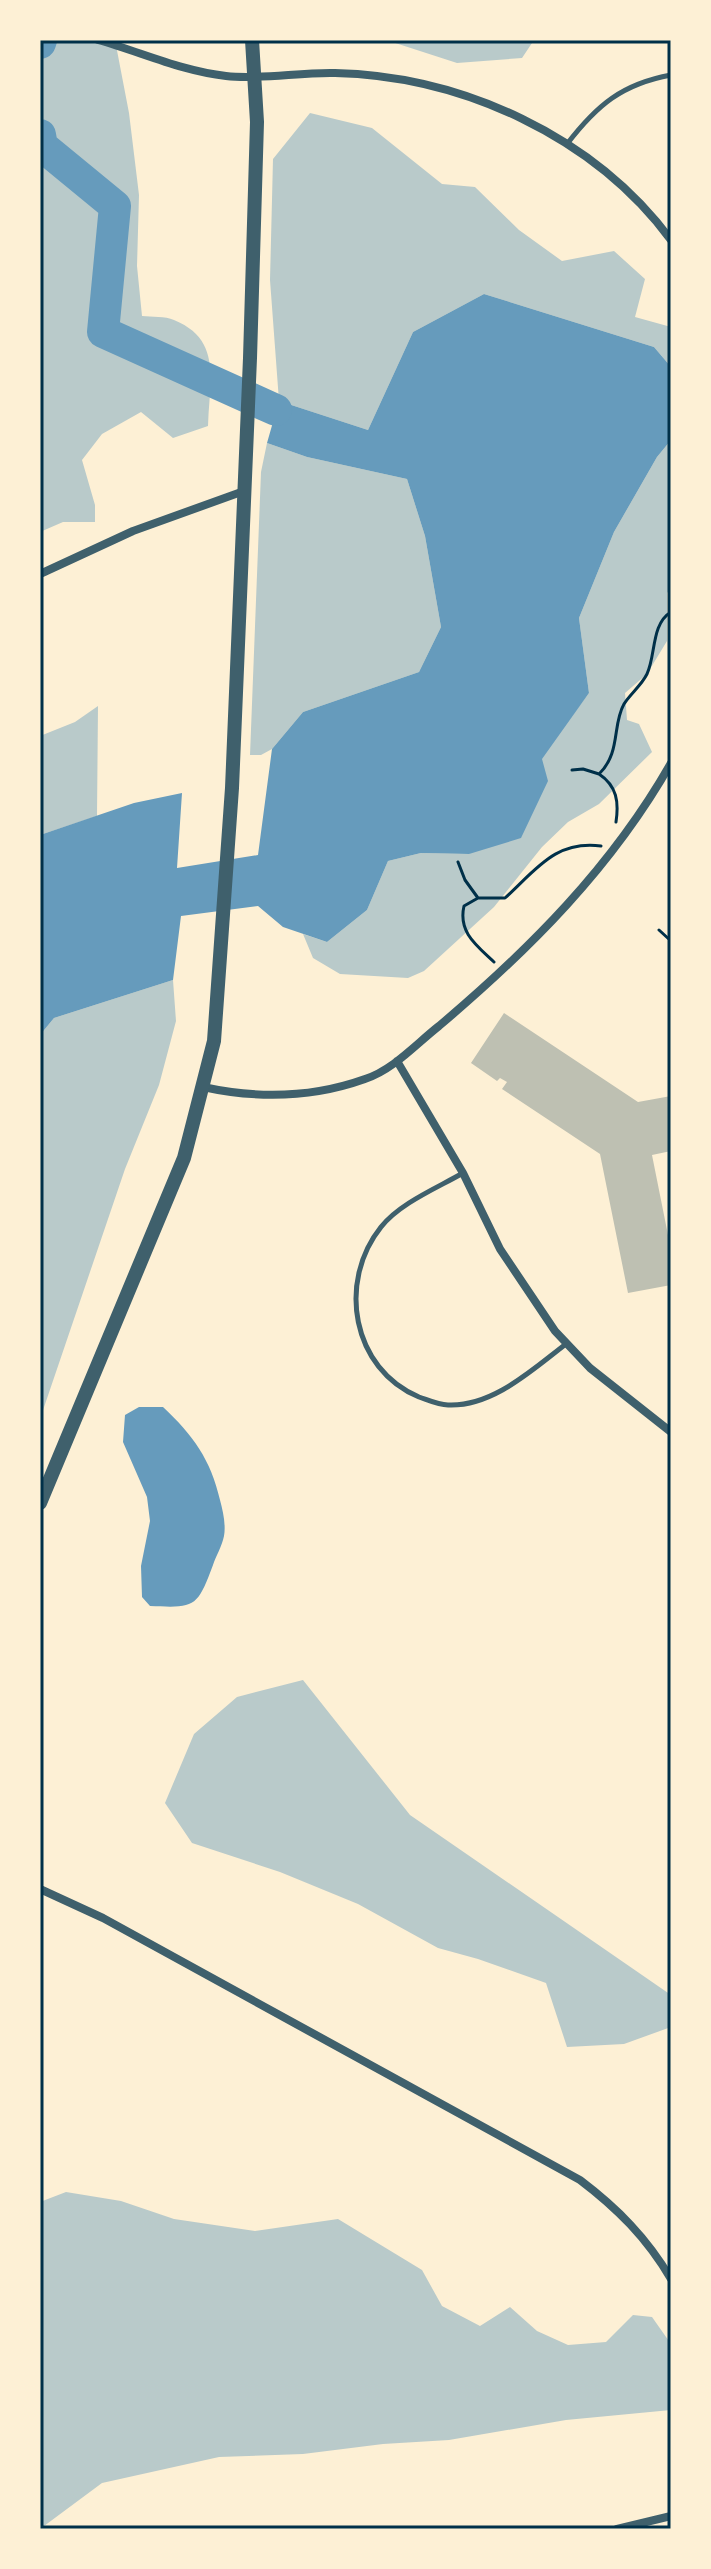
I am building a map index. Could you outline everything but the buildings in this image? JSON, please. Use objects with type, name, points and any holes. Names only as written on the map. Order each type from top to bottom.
[{"type":"street","points":[[98,40],[203,73],[256,77],[333,73],[380,76],[428,85],[509,113],[567,144],[604,170],[671,240]]},
{"type":"street","points":[[40,1503],[184,1158],[214,1041],[232,788],[254,244],[256,77],[252,40]]},
{"type":"street","points":[[40,574],[133,531],[244,491]]},
{"type":"street","points":[[203,1087],[230,1093],[289,1096],[322,1091],[368,1078],[397,1061],[503,970],[569,904],[615,848],[671,763]]},
{"type":"street","points":[[397,1061],[463,1173],[500,1249],[566,1344],[616,1390],[671,1432]]},
{"type":"street","points":[[40,1889],[116,1925],[580,2180],[643,2237],[671,2279]]},
{"type":"street","points":[[617,2529],[671,2516]]},
{"type":"lane","points":[[567,144],[590,114],[616,94],[654,78],[671,75]]},
{"type":"lane","points":[[463,1173],[402,1208],[383,1223],[368,1243],[359,1265],[356,1294],[359,1327],[369,1354],[386,1376],[402,1388],[431,1402],[448,1405],[466,1403],[495,1393],[566,1344]]},
{"type":"path","points":[[599,774],[606,768],[612,754],[622,706],[647,674],[663,617],[671,612]]},
{"type":"path","points":[[503,970],[469,936],[461,919],[464,906],[478,898],[505,898],[548,857],[565,848],[588,844],[615,848],[618,806],[615,791],[608,780],[599,774],[583,769],[572,770]]},
{"type":"path","points":[[458,862],[465,880],[478,898]]},
{"type":"path","points":[[659,930],[671,945]]},
{"type":"shaded area","points":[[40,40],[115,40],[129,113],[139,195],[137,266],[142,316],[163,317],[190,328],[207,351],[211,378],[208,426],[173,438],[141,412],[102,434],[82,460],[95,505],[95,522],[63,522],[40,532]]},
{"type":"shaded area","points":[[386,40],[534,40],[522,58],[457,63]]},
{"type":"shaded area","points":[[310,113],[372,128],[442,184],[475,187],[519,230],[562,261],[614,251],[645,279],[635,317],[671,327],[671,367],[654,347],[484,294],[413,332],[368,430],[279,401],[270,280],[273,159]]},
{"type":"shaded area","points":[[671,440],[671,588],[667,593],[667,641],[647,674],[625,693],[627,720],[639,724],[652,752],[599,804],[568,822],[542,847],[494,907],[424,971],[408,978],[340,974],[313,958],[303,934],[327,942],[367,910],[388,861],[421,853],[469,854],[589,693],[579,618],[614,532],[657,457]]},
{"type":"shaded area","points":[[267,443],[307,457],[407,479],[425,536],[441,627],[419,672],[303,712],[272,749],[261,755],[250,755],[261,472]]},
{"type":"shaded area","points":[[98,706],[97,816],[40,835],[40,736],[75,722]]},
{"type":"shaded area","points":[[173,980],[176,1021],[159,1085],[125,1169],[40,1419],[40,1035],[54,1018]]},
{"type":"shaded area","points":[[303,1680],[410,1815],[671,1995],[671,2027],[624,2044],[567,2047],[546,1983],[438,1948],[358,1904],[280,1872],[192,1843],[165,1803],[194,1734],[237,1697]]},
{"type":"shaded area","points":[[66,2192],[121,2201],[174,2219],[255,2231],[338,2219],[422,2270],[442,2306],[480,2326],[510,2307],[537,2331],[568,2345],[606,2342],[633,2315],[652,2317],[671,2344],[671,2410],[566,2420],[449,2440],[303,2454],[219,2457],[102,2483],[40,2529],[40,2202]]},
{"type":"water","points":[[484,294],[654,347],[671,367],[671,440],[657,457],[614,532],[579,618],[589,693],[542,759],[548,781],[521,838],[469,854],[421,853],[388,861],[367,910],[327,942],[283,927],[258,906],[181,916],[173,980],[54,1018],[40,1035],[40,835],[134,803],[182,793],[177,868],[258,855],[272,749],[303,712],[419,672],[441,627],[425,536],[407,479],[307,457],[267,443],[279,401],[368,430],[413,332]]},
{"type":"water","points":[[139,1407],[163,1407],[183,1428],[206,1460],[222,1509],[225,1527],[222,1543],[203,1590],[185,1605],[150,1606],[142,1597],[141,1566],[150,1521],[147,1497],[123,1442],[125,1415]]},
{"type":"waterway","points":[[40,135],[42,146],[115,206],[103,332],[276,410]]}]
